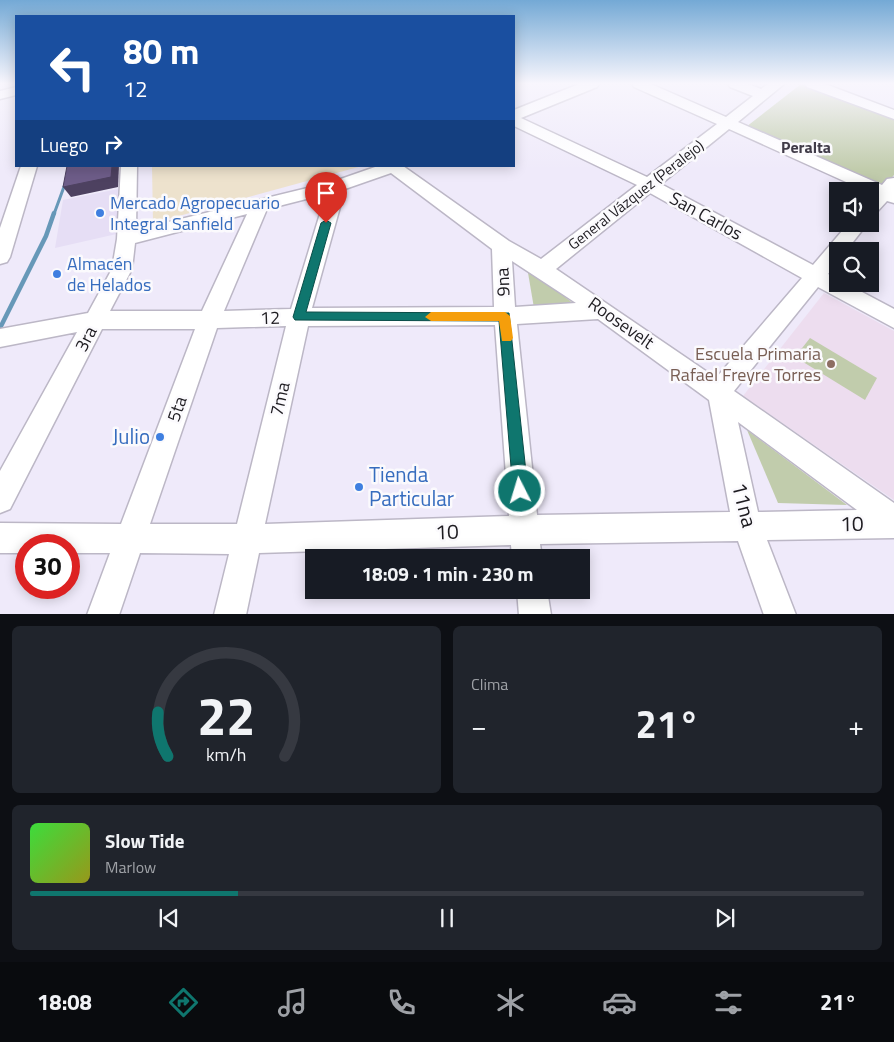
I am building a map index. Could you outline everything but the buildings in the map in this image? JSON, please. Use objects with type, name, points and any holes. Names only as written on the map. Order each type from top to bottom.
[{"type":"street","points":[[704,113],[891,191],[879,201]]},
{"type":"street","name":"General Vázquez (Peralejo)","points":[[542,269],[741,113]]},
{"type":"street","name":"San Carlos","points":[[515,120],[648,184],[894,318]]},
{"type":"street","points":[[0,257],[29,167]]},
{"type":"street","name":"3ra","points":[[0,499],[122,269],[126,239],[129,167]]},
{"type":"street","points":[[126,239],[337,186],[393,167]]},
{"type":"street","name":"Roosevelt","points":[[393,167],[502,246],[542,269],[719,392],[894,522]]},
{"type":"street","name":"7ma","points":[[230,614],[299,317],[337,186]]},
{"type":"street","name":"5ta","points":[[103,614],[132,539],[209,320],[260,206]]},
{"type":"street","points":[[719,392],[851,232]]},
{"type":"street","name":"9na","points":[[502,246],[505,316],[526,549]]},
{"type":"street","name":"12","points":[[0,338],[96,320],[505,316],[602,310]]},
{"type":"street","name":"11na","points":[[719,392],[747,525],[780,614]]},
{"type":"street","name":"10","points":[[0,538],[247,539],[524,530],[894,522]]},
{"type":"street","points":[[533,599],[535,614]]},
{"type":"shaded area","points":[[152,167],[358,167],[153,223]]},
{"type":"shaded area","name":"Mercado Agropecuario Integral Sanfield","points":[[123,188],[121,233],[55,248],[63,200]]},
{"type":"shaded area","name":"Escuela Primaria Rafael Freyre Torres","points":[[824,293],[894,331],[894,500],[743,396]]},
{"type":"green space","points":[[764,113],[879,113],[894,118],[894,175],[884,187],[879,185],[879,182],[872,182],[746,127]]},
{"type":"green space","points":[[527,267],[579,308],[534,308]]},
{"type":"green space","points":[[810,338],[877,378],[865,400],[795,357]]},
{"type":"green space","points":[[747,430],[847,505],[778,503]]},
{"type":"waterway","points":[[54,214],[65,184]]},
{"type":"waterway","points":[[0,328],[46,236],[54,213]]},
{"type":"slow traffic","points":[[431,317],[505,316],[507,338]]},
{"type":"place","name":"Mercado Agropecuario Integral Sanfield","points":[[100,213]]},
{"type":"place","name":"Almacén de Helados","points":[[57,274]]},
{"type":"place","name":"Escuela Primaria Rafael Freyre Torres","points":[[831,364]]},
{"type":"place","name":"Julio","points":[[160,437]]},
{"type":"place","name":"Tienda Particular","points":[[359,487]]},
{"type":"district","name":"Peralta","points":[[806,147]]},
{"type":"route","points":[[326,223],[299,317],[505,316],[520,491]]}]
